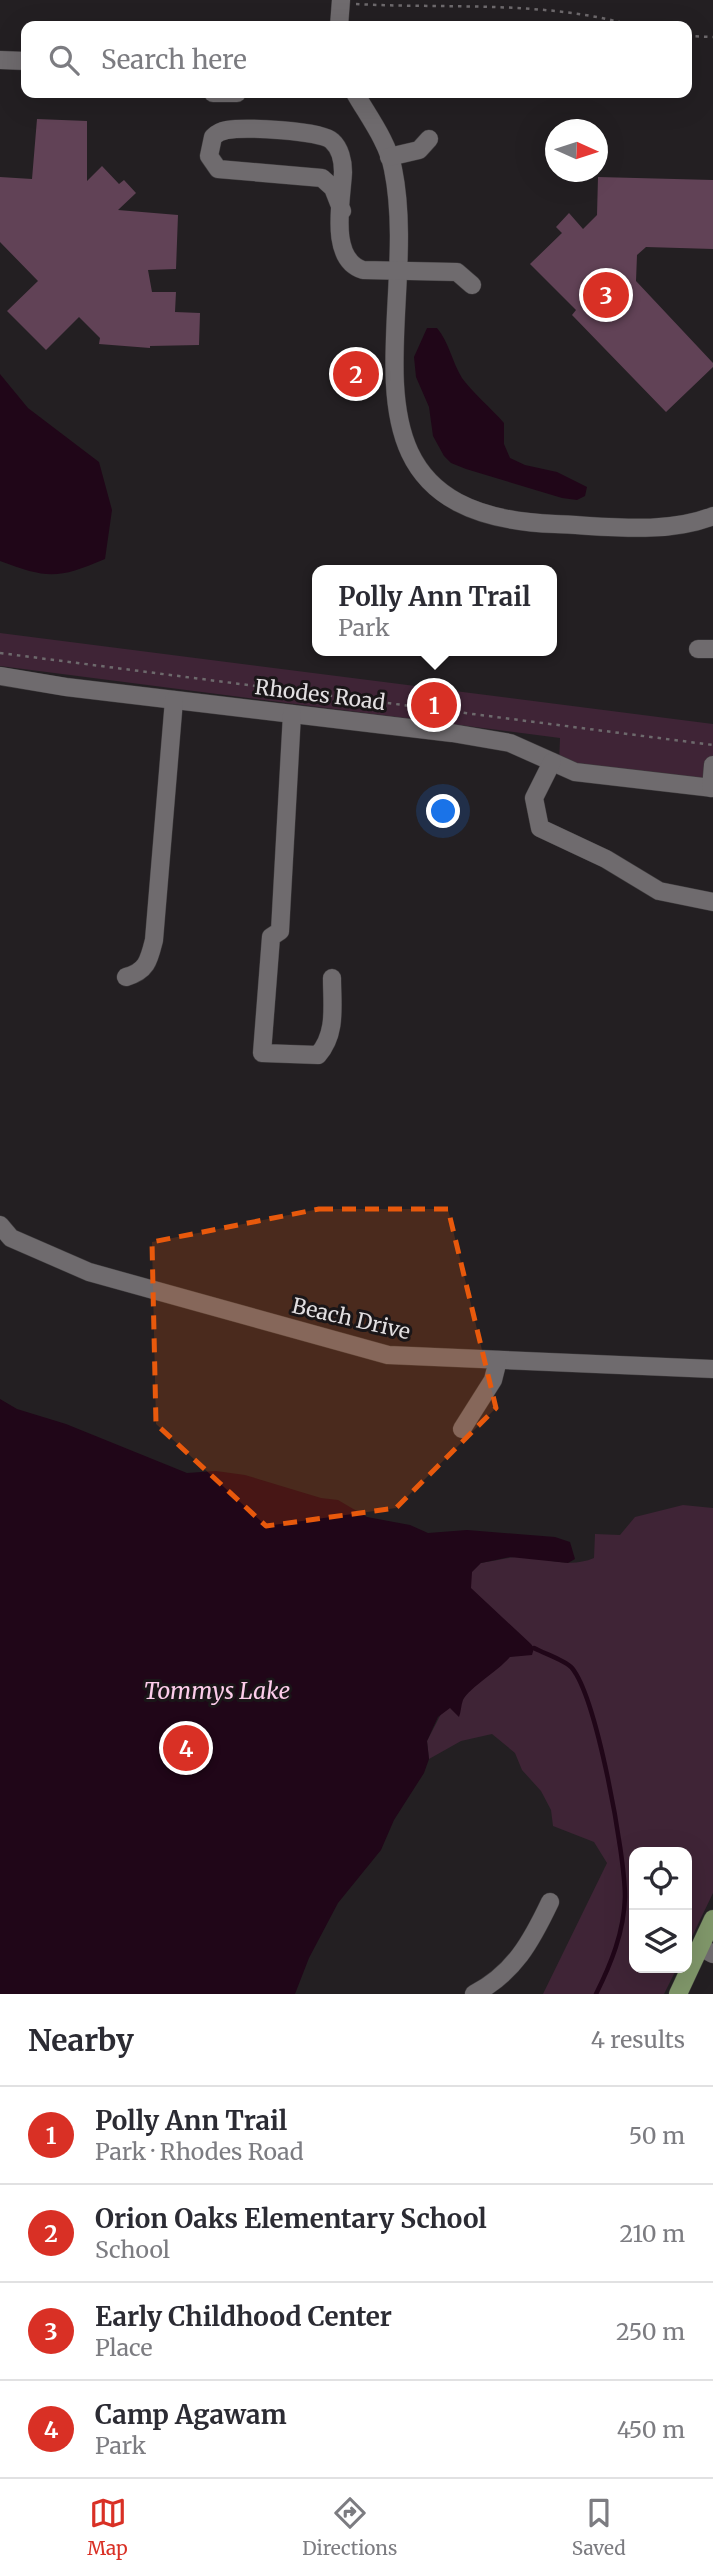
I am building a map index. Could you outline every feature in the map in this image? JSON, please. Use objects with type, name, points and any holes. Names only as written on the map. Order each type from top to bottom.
[{"type":"main road","points":[[677,1994],[707,1950],[713,1919]]},
{"type":"street","points":[[340,21],[341,1]]},
{"type":"street","points":[[0,60],[21,61]]},
{"type":"street","points":[[358,98],[389,157],[396,190],[398,270],[393,374],[397,415],[413,457],[444,492],[473,511],[515,523],[659,527],[713,516]]},
{"type":"street","points":[[342,211],[333,188],[322,178],[218,169],[209,156],[213,137],[229,129],[311,133],[328,137],[334,142],[343,163],[342,211],[341,244],[348,261],[363,270],[457,272],[472,285]]},
{"type":"street","points":[[389,157],[419,149],[429,139]]},
{"type":"street","name":"Rhodes Road","points":[[0,676],[499,741],[575,772],[712,788]]},
{"type":"street","points":[[126,977],[141,972],[148,964],[154,940],[174,700]]},
{"type":"street","points":[[292,714],[285,817],[284,892],[280,931],[271,937],[262,1053],[318,1055],[328,1043],[332,1032],[332,978]]},
{"type":"street","points":[[552,762],[534,798],[540,828],[606,859],[659,891],[713,902]]},
{"type":"street","points":[[712,788],[713,765]]},
{"type":"street","name":"Beach Drive","points":[[0,1225],[11,1238],[89,1272],[388,1355],[713,1368]]},
{"type":"street","points":[[462,1429],[493,1380],[498,1360]]},
{"type":"street","points":[[474,1994],[492,1985],[527,1950],[550,1902]]},
{"type":"path","points":[[341,1],[568,12],[617,21]]},
{"type":"path","points":[[692,36],[713,37]]},
{"type":"path","points":[[0,653],[713,745]]},
{"type":"highlighted area","points":[[319,1209],[448,1209],[496,1408],[396,1508],[266,1526],[156,1424],[152,1242]]},
{"type":"shaded area","points":[[0,633],[713,724],[713,783],[559,764],[560,738],[0,666]]},
{"type":"shaded area","name":"Tommys Lake","points":[[683,1505],[713,1508],[713,1893],[692,1937],[692,1847],[629,1847],[629,1973],[674,1973],[664,1994],[543,1994],[607,1863],[594,1842],[553,1826],[551,1810],[541,1791],[522,1770],[515,1753],[492,1734],[461,1741],[429,1759],[427,1741],[442,1712],[0,1994],[0,1522],[481,1563],[520,1557],[568,1563],[594,1558],[595,1534],[620,1535],[635,1517]]},
{"type":"water","points":[[427,328],[437,328],[445,339],[462,378],[504,423],[504,444],[510,458],[525,465],[557,472],[587,487],[585,496],[577,500],[562,498],[466,469],[451,463],[444,456],[433,436],[429,407],[416,377],[414,357]]},
{"type":"water","points":[[0,374],[28,408],[99,462],[112,510],[105,559],[76,570],[53,574],[42,574],[0,561]]},
{"type":"water","name":"Tommys Lake","points":[[0,1399],[17,1409],[66,1424],[187,1473],[216,1471],[245,1475],[321,1498],[338,1500],[367,1517],[410,1525],[428,1533],[467,1530],[555,1537],[570,1542],[575,1559],[568,1563],[510,1557],[481,1563],[472,1572],[471,1588],[531,1644],[534,1648],[532,1655],[510,1657],[466,1695],[459,1717],[450,1708],[438,1717],[427,1741],[429,1759],[424,1773],[394,1820],[381,1850],[338,1903],[309,1958],[295,1994],[0,1994]]},
{"type":"building","points":[[37,119],[87,121],[87,181],[102,166],[119,184],[124,180],[136,193],[118,210],[178,215],[176,269],[148,270],[152,292],[176,292],[175,312],[200,313],[199,345],[150,348],[99,344],[100,338],[79,317],[46,350],[7,311],[38,281],[0,242],[0,177],[32,179]]},
{"type":"building","points":[[608,177],[713,180],[713,249],[646,247],[637,255],[636,281],[713,363],[713,367],[666,412],[572,315],[576,310],[530,264],[562,233],[556,227],[569,213],[583,229],[597,215],[598,182],[608,182]]},
{"type":"waterway","points":[[534,1648],[569,1665],[581,1685],[600,1743],[615,1814],[624,1876],[624,1910],[616,1947],[596,1994]]},
{"type":"place","name":"Early Childhood Center","points":[[606,295]]},
{"type":"place","name":"Orion Oaks Elementary School","points":[[356,374]]},
{"type":"place","name":"Polly Ann Trail","points":[[434,705]]},
{"type":"place","name":"Camp Agawam","points":[[186,1748]]}]
